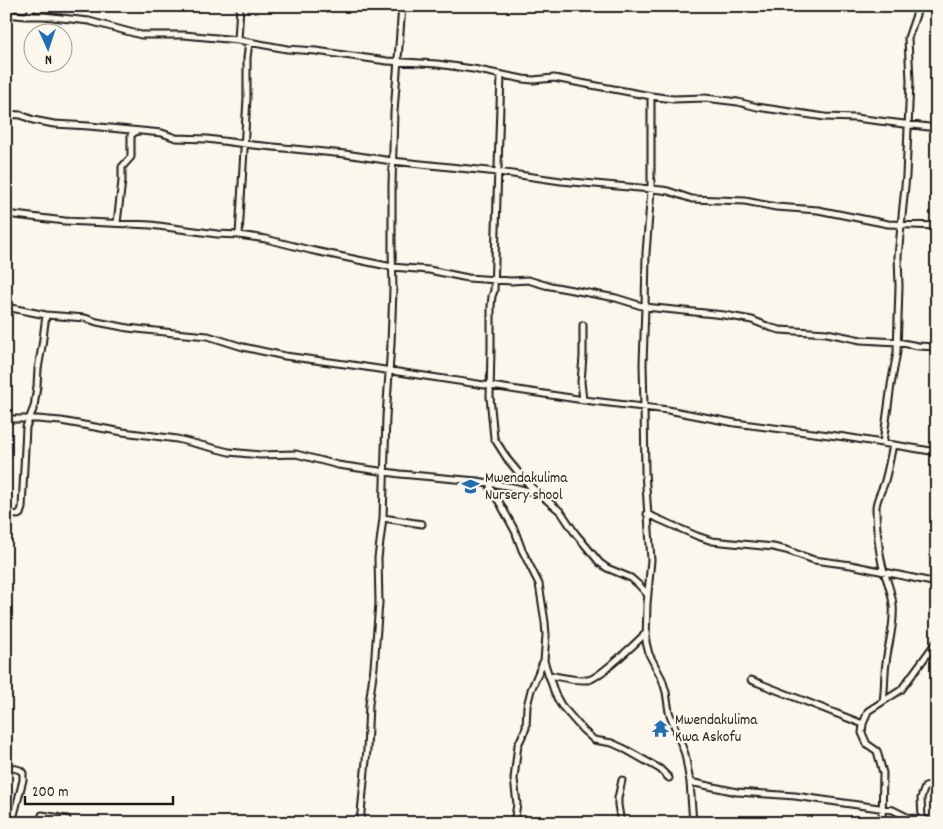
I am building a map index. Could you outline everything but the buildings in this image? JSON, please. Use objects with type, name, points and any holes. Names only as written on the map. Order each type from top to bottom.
[{"type":"street","points":[[26,16],[33,6]]},
{"type":"street","points":[[238,40],[240,6]]},
{"type":"street","points":[[360,823],[379,603],[378,558],[383,518],[393,289],[392,161],[402,6]]},
{"type":"street","points":[[883,443],[897,352],[898,266],[910,81],[908,38],[919,6]]},
{"type":"street","points":[[6,14],[89,21],[141,35],[184,35],[238,40],[287,49],[398,62],[437,64],[523,79],[554,78],[673,99],[705,98],[725,100],[757,107],[825,117],[855,118],[937,128]]},
{"type":"street","points":[[239,235],[249,42]]},
{"type":"street","points":[[501,75],[494,291],[491,306],[490,396],[494,438],[508,460],[529,485],[561,512],[575,533],[600,563],[631,578],[648,594]]},
{"type":"street","points":[[651,96],[651,190],[646,253],[643,364],[645,472],[651,560],[646,633],[647,648],[662,680],[669,712],[685,754],[690,782],[693,823]]},
{"type":"street","points":[[6,114],[21,115],[33,120],[54,124],[162,133],[178,138],[207,139],[345,154],[498,172],[545,180],[668,191],[692,199],[746,201],[776,207],[818,210],[881,222],[937,226]]},
{"type":"street","points":[[117,223],[122,167],[131,156],[131,135],[137,131]]},
{"type":"street","points":[[6,214],[65,221],[151,225],[239,235],[282,242],[310,250],[392,267],[429,270],[468,278],[528,280],[616,298],[645,307],[724,315],[752,320],[772,328],[827,333],[861,340],[897,342],[937,348]]},
{"type":"street","points":[[6,307],[46,315],[85,318],[128,328],[208,336],[256,351],[285,356],[583,400],[668,410],[735,423],[893,444],[937,452]]},
{"type":"street","points":[[6,513],[20,514],[22,508],[26,427],[34,407],[46,315]]},
{"type":"street","points":[[583,326],[581,382],[583,400]]},
{"type":"street","points":[[6,419],[62,421],[177,439],[229,452],[260,455],[296,454],[338,465],[400,474],[492,483],[539,494]]},
{"type":"street","points":[[883,701],[894,606],[881,556],[876,507],[887,474],[893,444]]},
{"type":"street","points":[[492,483],[490,488],[515,531],[539,584],[546,635],[544,661],[531,690],[527,706],[526,728],[516,753],[514,779],[517,804],[514,823]]},
{"type":"street","points":[[647,514],[696,536],[712,540],[773,547],[814,560],[851,565],[937,583]]},
{"type":"street","points":[[383,518],[422,524]]},
{"type":"street","points":[[548,675],[592,679],[602,673],[646,633]]},
{"type":"street","points":[[882,823],[883,773],[877,751],[867,744],[862,733],[863,724],[868,711],[901,690],[937,642]]},
{"type":"street","points":[[544,661],[555,694],[561,705],[589,736],[594,740],[612,743],[623,748],[652,764],[669,778]]},
{"type":"street","points":[[751,680],[863,724]]},
{"type":"street","points":[[6,766],[20,770],[23,776],[12,823]]},
{"type":"street","points":[[620,823],[618,798],[622,780]]},
{"type":"street","points":[[690,782],[736,792],[796,796],[892,810],[909,818],[922,819],[933,823]]},
{"type":"street","points":[[922,819],[921,798],[925,787],[937,784]]},
{"type":"street","points":[[42,815],[67,819],[66,823]]},
{"type":"place","name":"Mwendakulima Nursery shool","points":[[471,486]]},
{"type":"place","name":"Mwendakulima Kwa Askofu","points":[[661,728]]}]
